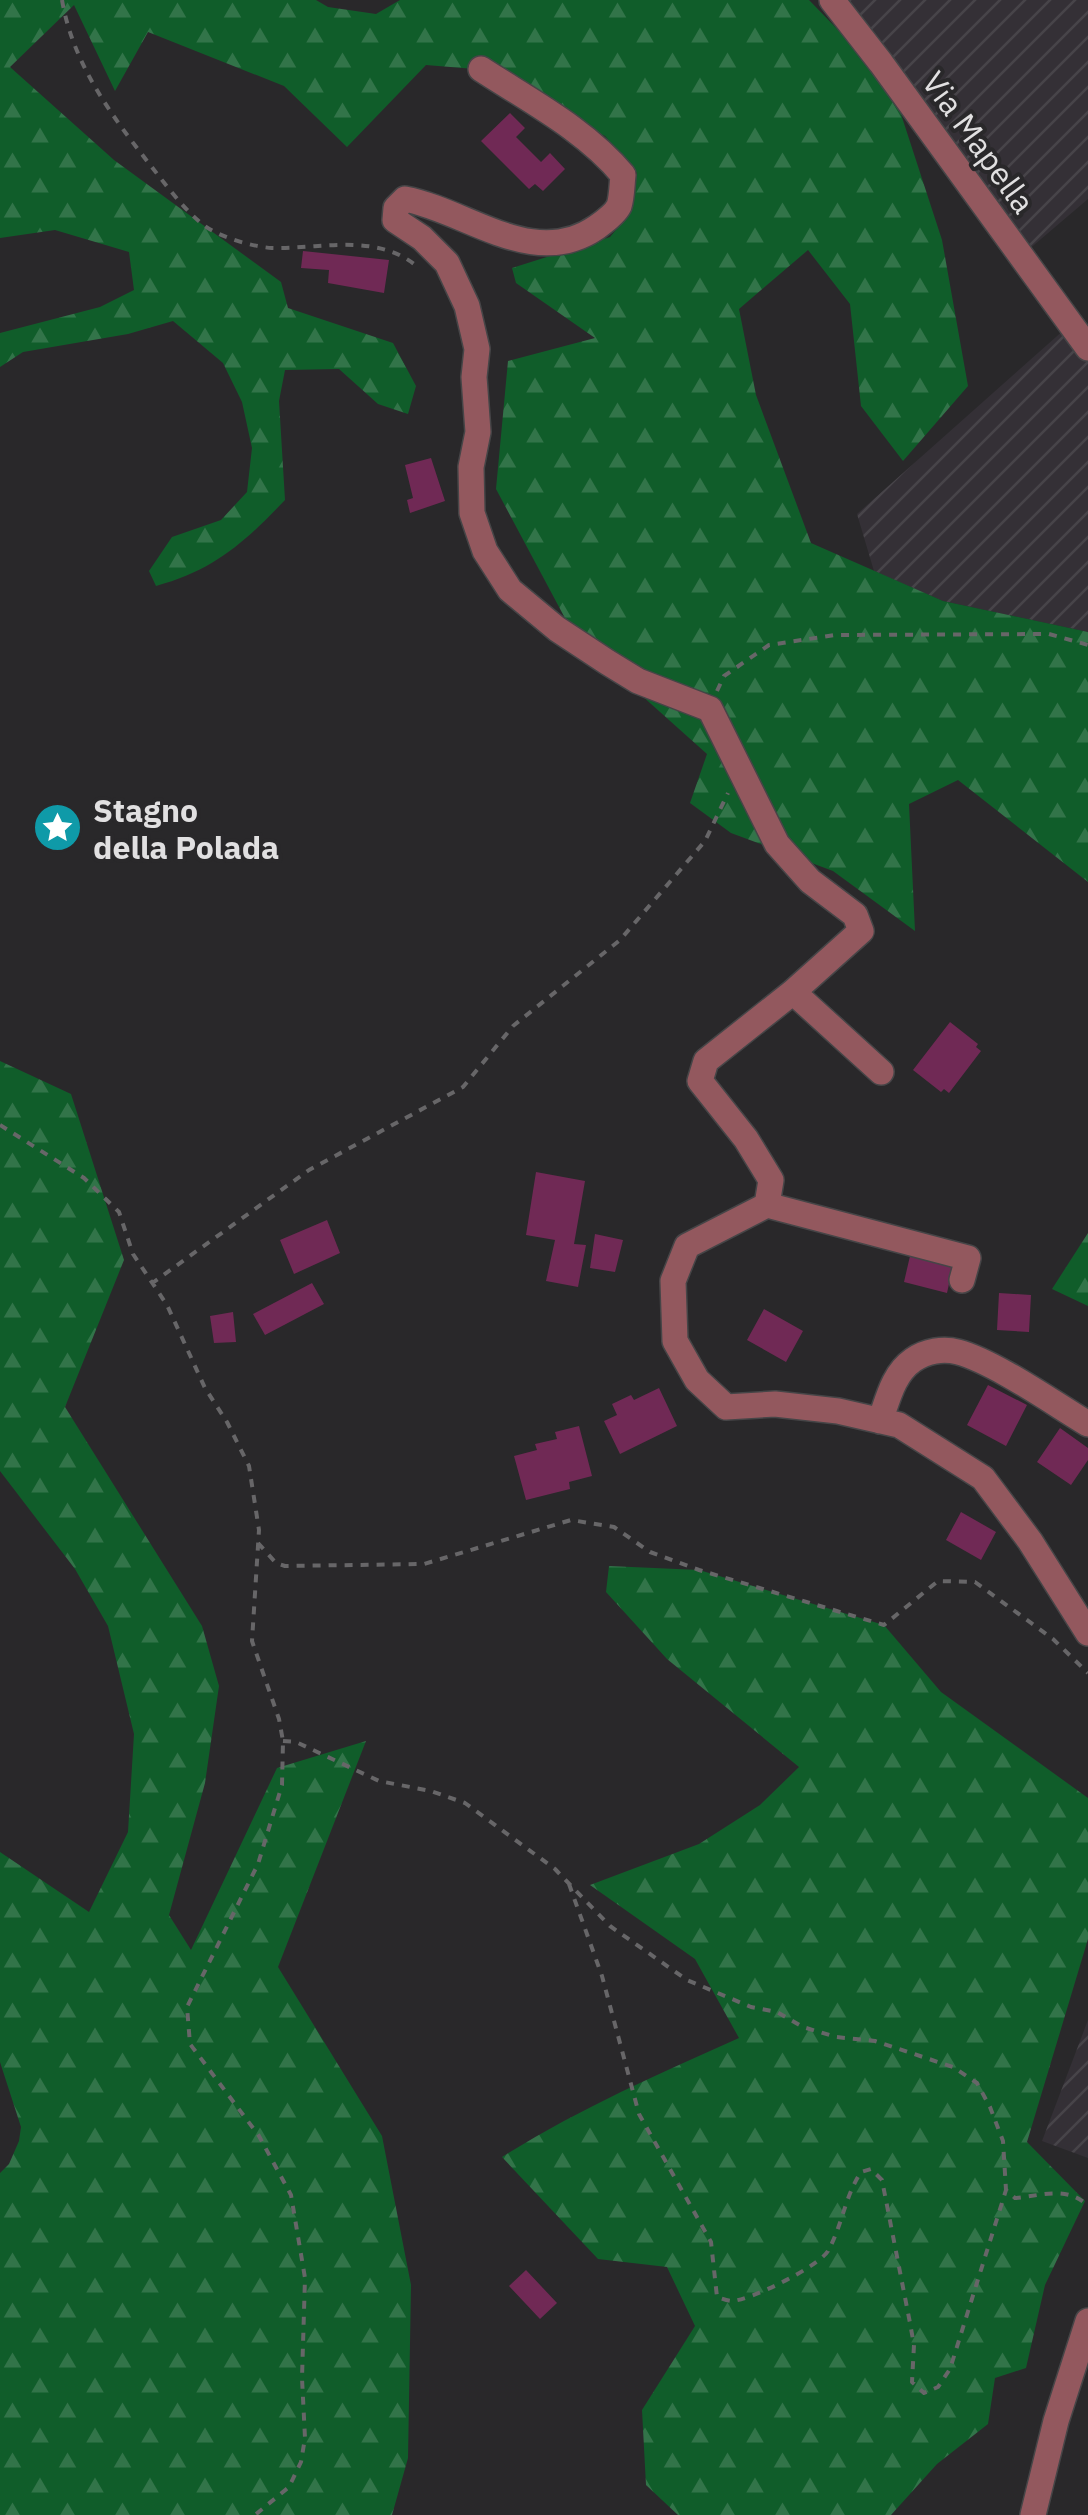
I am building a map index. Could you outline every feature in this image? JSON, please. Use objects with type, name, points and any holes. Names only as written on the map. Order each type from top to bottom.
[{"type":"street","name":"Via Mapella","points":[[832,0],[882,62],[1088,348]]},
{"type":"street","points":[[482,69],[579,133],[606,154],[623,174],[619,206],[579,240],[540,244],[490,232],[432,204],[405,199],[396,208],[395,220],[422,238],[446,263],[467,306],[477,348],[474,377],[478,432],[471,466],[472,513],[485,550],[510,590],[557,629],[638,681],[710,710],[777,844],[810,880],[855,915],[861,931],[793,992],[706,1061],[700,1081],[746,1139],[772,1180],[767,1205]]},
{"type":"street","points":[[793,992],[881,1072]]},
{"type":"street","points":[[962,1280],[968,1258],[767,1205],[687,1246],[672,1281],[676,1341],[696,1380],[726,1407],[775,1404],[838,1411],[900,1425],[983,1478],[1030,1541],[1088,1633]]},
{"type":"street","points":[[880,1421],[892,1386],[904,1368],[914,1359],[941,1350],[960,1352],[1088,1424]]},
{"type":"street","points":[[1033,2515],[1056,2421],[1088,2321]]},
{"type":"path","points":[[62,0],[68,32],[86,72],[120,127],[204,226],[269,248],[339,243],[394,252],[422,271]]},
{"type":"path","points":[[710,710],[724,676],[769,645],[835,634],[940,632],[1049,634],[1088,645]]},
{"type":"path","points":[[151,1284],[308,1170],[463,1087],[513,1026],[620,940],[705,841],[740,768]]},
{"type":"path","points":[[0,1125],[84,1178],[119,1212],[133,1254],[167,1305],[204,1388],[227,1422],[248,1466],[259,1530],[252,1642],[283,1741],[282,1784],[258,1864],[187,2007],[190,2044],[259,2136],[290,2195],[306,2278],[302,2462],[289,2487],[254,2515]]},
{"type":"path","points":[[258,1543],[276,1563],[285,1566],[424,1564],[570,1520],[614,1527],[650,1552],[699,1570],[884,1626],[938,1581],[975,1582],[1053,1639],[1088,1673]]},
{"type":"path","points":[[283,1741],[296,1742],[379,1782],[431,1791],[466,1803],[555,1869],[610,1926],[687,1980],[836,2037],[874,2041],[953,2067],[977,2083],[1003,2142],[1006,2190],[950,2369],[938,2387],[924,2393],[912,2382],[914,2346],[910,2323],[882,2180],[871,2169],[861,2172],[853,2184],[826,2254],[802,2272],[748,2295],[730,2302],[717,2297],[711,2242],[639,2114],[602,1976],[569,1884]]},
{"type":"path","points":[[1006,2190],[1015,2198],[1059,2191],[1085,2201],[1088,2206]]},
{"type":"shaded area","points":[[832,0],[1088,0],[1088,199],[1021,256]]},
{"type":"shaded area","points":[[1065,329],[1088,361],[1088,632],[943,601],[874,571],[857,514]]},
{"type":"shaded area","points":[[1088,2020],[1088,2158],[1042,2141]]},
{"type":"green space","points":[[0,0],[316,0],[328,7],[376,14],[400,0],[809,0],[904,98],[898,105],[942,240],[968,386],[903,461],[861,406],[850,304],[808,250],[739,309],[756,395],[811,543],[943,601],[1088,632],[1088,882],[958,780],[909,804],[915,931],[833,871],[731,833],[690,803],[707,754],[574,635],[496,489],[508,361],[595,338],[516,283],[512,268],[610,237],[624,220],[637,173],[605,136],[562,116],[487,70],[426,65],[347,147],[284,86],[148,32],[115,91],[74,5],[10,67],[114,160],[281,282],[288,308],[393,343],[416,386],[408,414],[378,404],[339,369],[285,370],[279,401],[285,500],[227,553],[195,572],[156,586],[149,571],[172,537],[221,520],[247,492],[252,448],[242,402],[223,363],[173,321],[128,334],[23,352],[0,367],[0,333],[100,307],[134,290],[129,252],[55,230],[0,238]]},
{"type":"green space","points":[[0,1061],[71,1094],[124,1260],[65,1407],[202,1626],[219,1686],[205,1783],[169,1915],[191,1950],[277,1768],[366,1741],[278,1967],[382,2136],[411,2285],[408,2458],[392,2515],[0,2515],[0,2173],[9,2164],[21,2127],[0,2062],[0,1852],[89,1912],[128,1832],[134,1734],[108,1626],[75,1569],[0,1471]]},
{"type":"green space","points":[[1088,1233],[1088,1306],[1052,1289]]},
{"type":"green space","points":[[609,1566],[699,1570],[884,1625],[941,1692],[1088,1798],[1088,1939],[1027,2142],[1085,2201],[1045,2285],[1026,2368],[995,2378],[988,2424],[937,2464],[891,2515],[678,2515],[646,2485],[642,2410],[695,2326],[667,2267],[598,2259],[502,2157],[589,2108],[739,2038],[695,1959],[590,1885],[699,1844],[760,1805],[799,1767],[667,1659],[606,1592]]},
{"type":"building","points":[[510,113],[525,128],[516,137],[541,162],[550,153],[565,169],[543,191],[535,184],[529,189],[481,141]]},
{"type":"building","points":[[303,251],[389,260],[384,293],[328,283],[329,270],[301,268]]},
{"type":"building","points":[[431,458],[445,501],[410,513],[407,500],[413,498],[405,465]]},
{"type":"building","points":[[950,1022],[978,1044],[976,1047],[981,1051],[949,1093],[944,1089],[941,1092],[913,1070]]},
{"type":"building","points":[[536,1172],[585,1181],[574,1244],[586,1245],[578,1287],[546,1281],[555,1240],[526,1235]]},
{"type":"building","points":[[327,1220],[340,1253],[294,1274],[280,1240]]},
{"type":"building","points":[[595,1234],[623,1240],[615,1272],[590,1268]]},
{"type":"building","points":[[910,1256],[953,1266],[947,1293],[904,1282]]},
{"type":"building","points":[[312,1283],[324,1304],[265,1335],[253,1314]]},
{"type":"building","points":[[999,1293],[1031,1295],[1029,1332],[997,1330]]},
{"type":"building","points":[[764,1309],[803,1331],[786,1362],[747,1340]]},
{"type":"building","points":[[233,1312],[236,1342],[214,1343],[210,1316]]},
{"type":"building","points":[[988,1385],[1027,1405],[1006,1446],[967,1425]]},
{"type":"building","points":[[659,1388],[677,1426],[620,1454],[604,1421],[617,1415],[612,1404],[631,1395],[634,1400]]},
{"type":"building","points":[[579,1426],[592,1476],[569,1482],[570,1489],[526,1500],[514,1456],[537,1450],[535,1444],[557,1439],[555,1432]]},
{"type":"building","points":[[1060,1428],[1088,1448],[1088,1460],[1071,1485],[1037,1462]]},
{"type":"building","points":[[961,1512],[996,1532],[981,1560],[946,1540]]},
{"type":"building","points":[[526,2270],[557,2303],[540,2319],[509,2286]]},
{"type":"place","name":"Stagno della Polada","points":[[58,828]]}]
